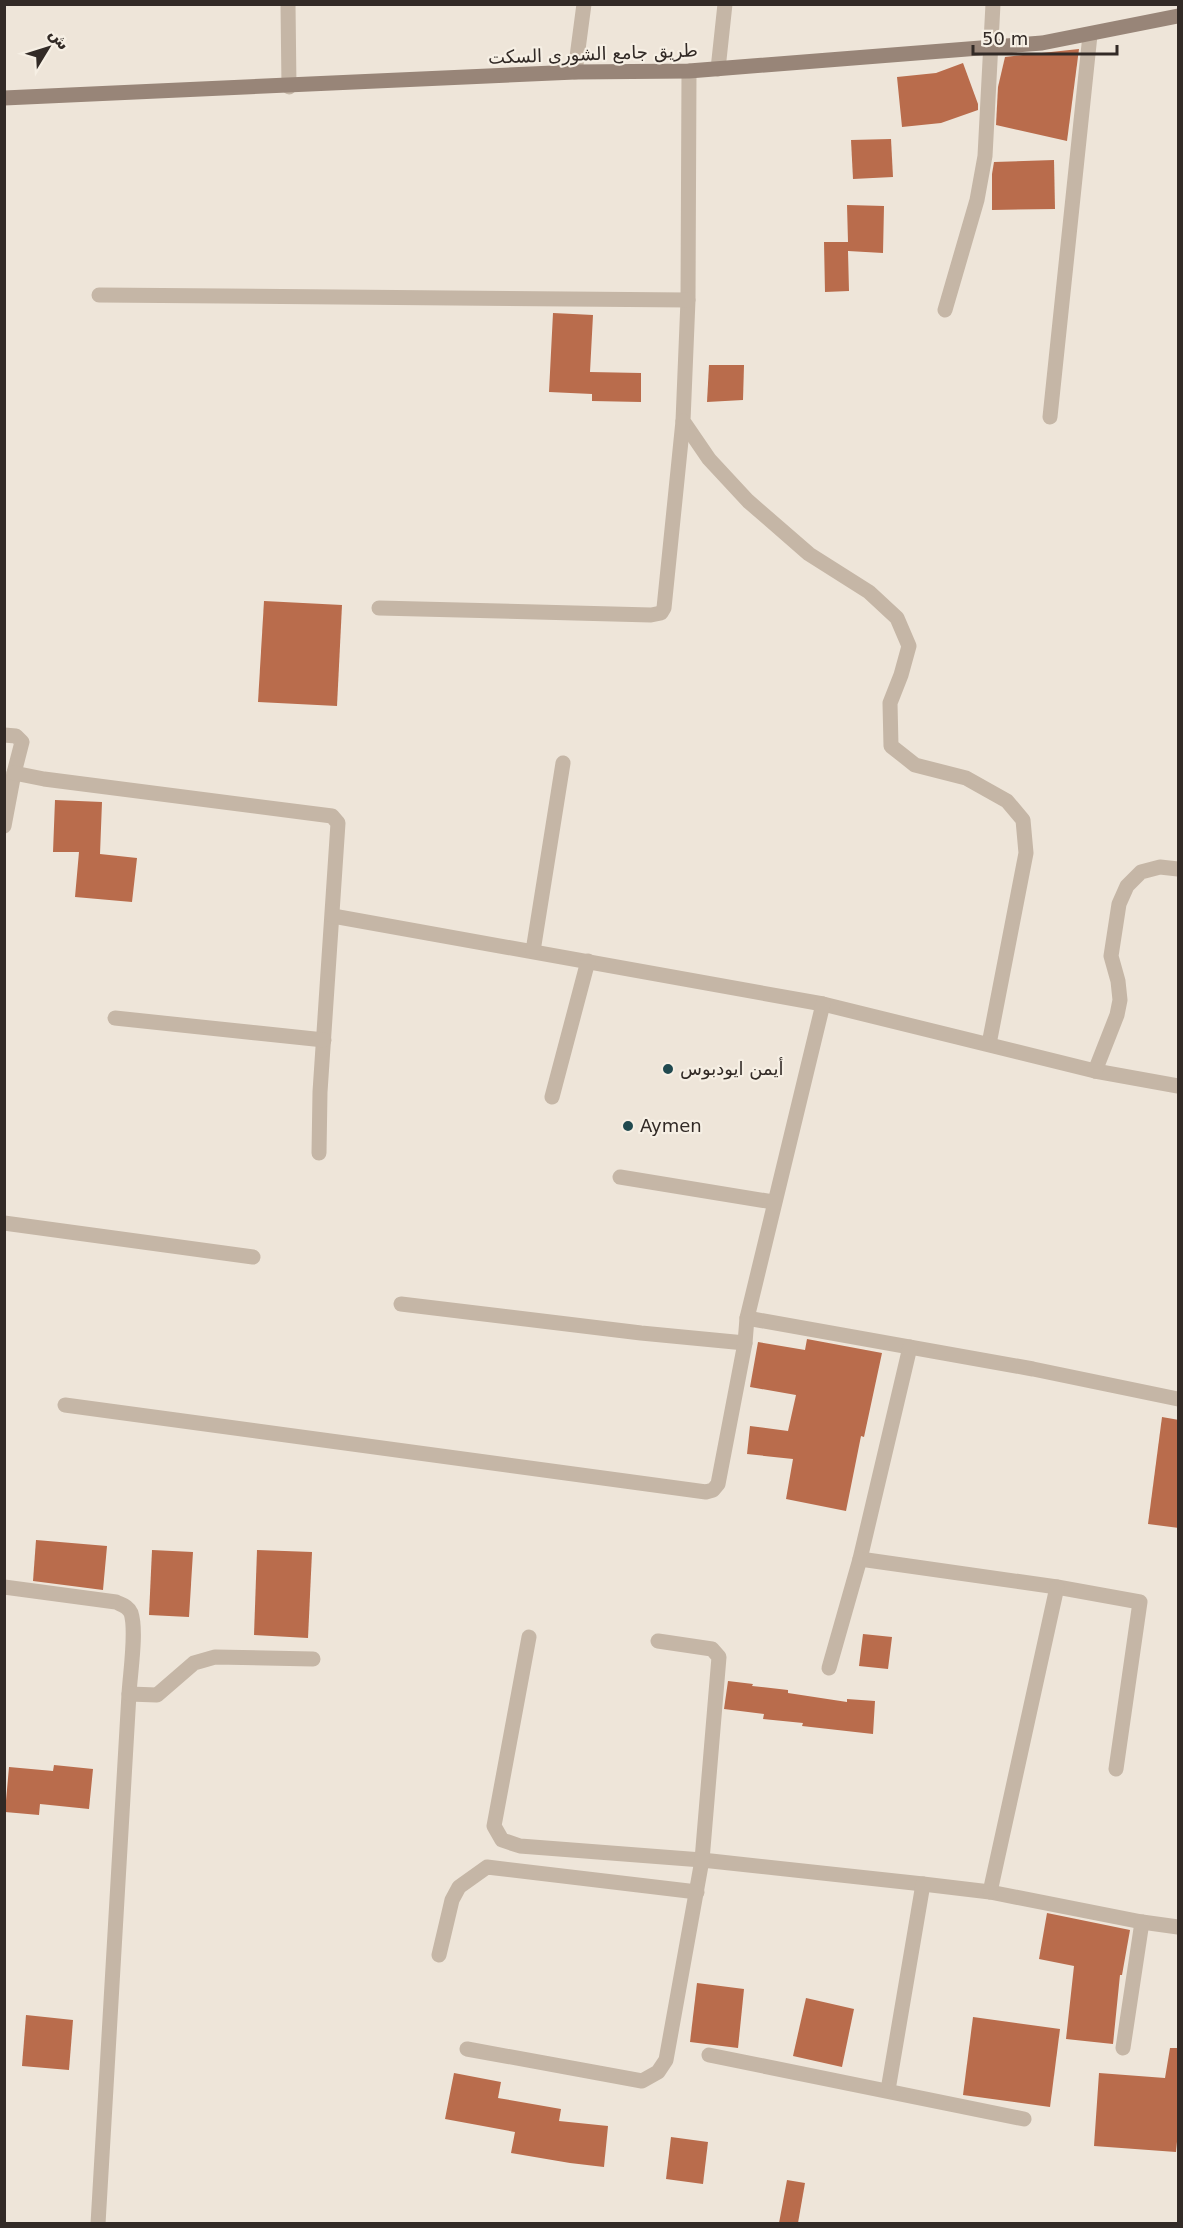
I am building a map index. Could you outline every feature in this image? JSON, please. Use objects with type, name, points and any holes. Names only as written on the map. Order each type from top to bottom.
[{"type":"main road","name":"طريق جامع الشورى السكت","points":[[4,99],[575,72],[718,69],[1042,43],[1179,16]]},
{"type":"street","points":[[288,4],[288,87]]},
{"type":"street","points":[[575,72],[584,4]]},
{"type":"street","points":[[718,69],[725,4]]},
{"type":"street","points":[[945,310],[977,200],[985,156],[993,4]]},
{"type":"street","points":[[1050,417],[1090,35]]},
{"type":"street","points":[[379,608],[651,615],[661,613],[664,608],[683,421],[688,300],[688,71]]},
{"type":"street","points":[[99,295],[688,300]]},
{"type":"street","points":[[683,421],[710,459],[748,501],[809,554],[869,592],[897,618],[909,646],[890,702],[891,746],[915,765],[946,772],[976,784],[1007,801],[1023,820],[1026,853],[989,1044]]},
{"type":"street","points":[[4,735],[16,736],[22,742],[4,826]]},
{"type":"street","points":[[533,951],[563,763]]},
{"type":"street","points":[[14,773],[44,779],[332,816],[338,823],[320,1092],[319,1153]]},
{"type":"street","points":[[1095,1071],[1117,1015],[1120,1000],[1118,981],[1111,956],[1119,904],[1127,886],[1141,872],[1160,867],[1179,869]]},
{"type":"street","points":[[333,916],[823,1004],[1095,1071],[1179,1086]]},
{"type":"street","points":[[552,1097],[588,961]]},
{"type":"street","points":[[65,1406],[706,1492],[713,1490],[718,1484],[745,1343],[747,1318],[773,1202],[823,1004]]},
{"type":"street","points":[[115,1018],[324,1040]]},
{"type":"street","points":[[620,1176],[773,1202]]},
{"type":"street","points":[[4,1223],[253,1257]]},
{"type":"street","points":[[401,1304],[745,1343]]},
{"type":"street","points":[[747,1318],[1179,1399]]},
{"type":"street","points":[[829,1668],[860,1559],[910,1347]]},
{"type":"street","points":[[860,1559],[1057,1587],[1140,1602],[1116,1769]]},
{"type":"street","points":[[4,1587],[116,1602],[126,1606],[130,1612],[133,1631],[98,2223]]},
{"type":"street","points":[[990,1892],[1057,1587]]},
{"type":"street","points":[[529,1637],[494,1826],[502,1840],[520,1846],[702,1860],[990,1892],[1142,1922],[1179,1927]]},
{"type":"street","points":[[467,2049],[642,2081],[658,2072],[666,2060],[702,1860],[719,1657],[712,1649],[658,1641]]},
{"type":"street","points":[[129,1694],[157,1695],[194,1663],[214,1657],[313,1659]]},
{"type":"street","points":[[439,1955],[452,1899],[459,1887],[487,1867],[697,1892]]},
{"type":"street","points":[[888,2090],[923,1884]]},
{"type":"street","points":[[1123,2048],[1142,1922]]},
{"type":"street","points":[[709,2055],[1024,2119]]},
{"type":"building","points":[[1079,49],[1067,141],[996,125],[998,87],[1005,57]]},
{"type":"building","points":[[963,63],[978,104],[978,110],[941,123],[902,127],[897,77],[936,73]]},
{"type":"building","points":[[891,139],[893,177],[853,179],[851,140]]},
{"type":"building","points":[[1054,160],[1055,209],[992,210],[994,162]]},
{"type":"building","points":[[847,205],[884,206],[883,253],[848,251],[849,291],[825,292],[824,242],[848,242]]},
{"type":"building","points":[[553,313],[593,315],[590,372],[641,373],[641,402],[592,401],[592,394],[549,392]]},
{"type":"building","points":[[709,365],[744,365],[743,400],[707,402]]},
{"type":"building","points":[[264,601],[342,605],[337,706],[258,702]]},
{"type":"building","points":[[55,800],[102,802],[100,854],[137,858],[132,902],[75,897],[79,852],[53,852]]},
{"type":"building","points":[[807,1339],[882,1353],[864,1437],[861,1436],[846,1511],[786,1499],[793,1459],[747,1454],[750,1426],[788,1431],[796,1395],[750,1387],[758,1342],[805,1350]]},
{"type":"building","points":[[1162,1417],[1179,1420],[1179,1528],[1148,1524]]},
{"type":"building","points":[[36,1540],[107,1546],[103,1590],[33,1581]]},
{"type":"building","points":[[152,1550],[193,1552],[189,1617],[149,1615]]},
{"type":"building","points":[[257,1550],[312,1552],[308,1638],[254,1635]]},
{"type":"building","points":[[863,1634],[892,1637],[888,1669],[859,1666]]},
{"type":"building","points":[[728,1681],[847,1702],[847,1699],[875,1701],[873,1734],[802,1726],[803,1723],[763,1719],[764,1714],[724,1709]]},
{"type":"building","points":[[54,1765],[93,1769],[89,1809],[40,1804],[39,1815],[5,1812],[9,1767],[53,1771]]},
{"type":"building","points":[[1047,1913],[1130,1930],[1122,1975],[1120,1975],[1113,2044],[1066,2039],[1074,1966],[1039,1959]]},
{"type":"building","points":[[697,1983],[744,1989],[738,2048],[690,2042]]},
{"type":"building","points":[[806,1998],[854,2009],[842,2067],[793,2056]]},
{"type":"building","points":[[26,2015],[73,2020],[69,2070],[22,2066]]},
{"type":"building","points":[[973,2017],[1060,2029],[1050,2107],[963,2095]]},
{"type":"building","points":[[1170,2048],[1179,2048],[1179,2121],[1176,2152],[1094,2146],[1099,2073],[1165,2078]]},
{"type":"building","points":[[454,2073],[501,2082],[498,2098],[561,2109],[559,2121],[608,2126],[604,2167],[511,2153],[515,2132],[445,2119]]},
{"type":"building","points":[[671,2137],[708,2142],[703,2184],[666,2179]]},
{"type":"building","points":[[787,2180],[805,2183],[798,2223],[779,2223]]},
{"type":"place","name":"أيمن ايودبوس","points":[[668,1069]]},
{"type":"place","name":"Aymen","points":[[628,1126]]}]
